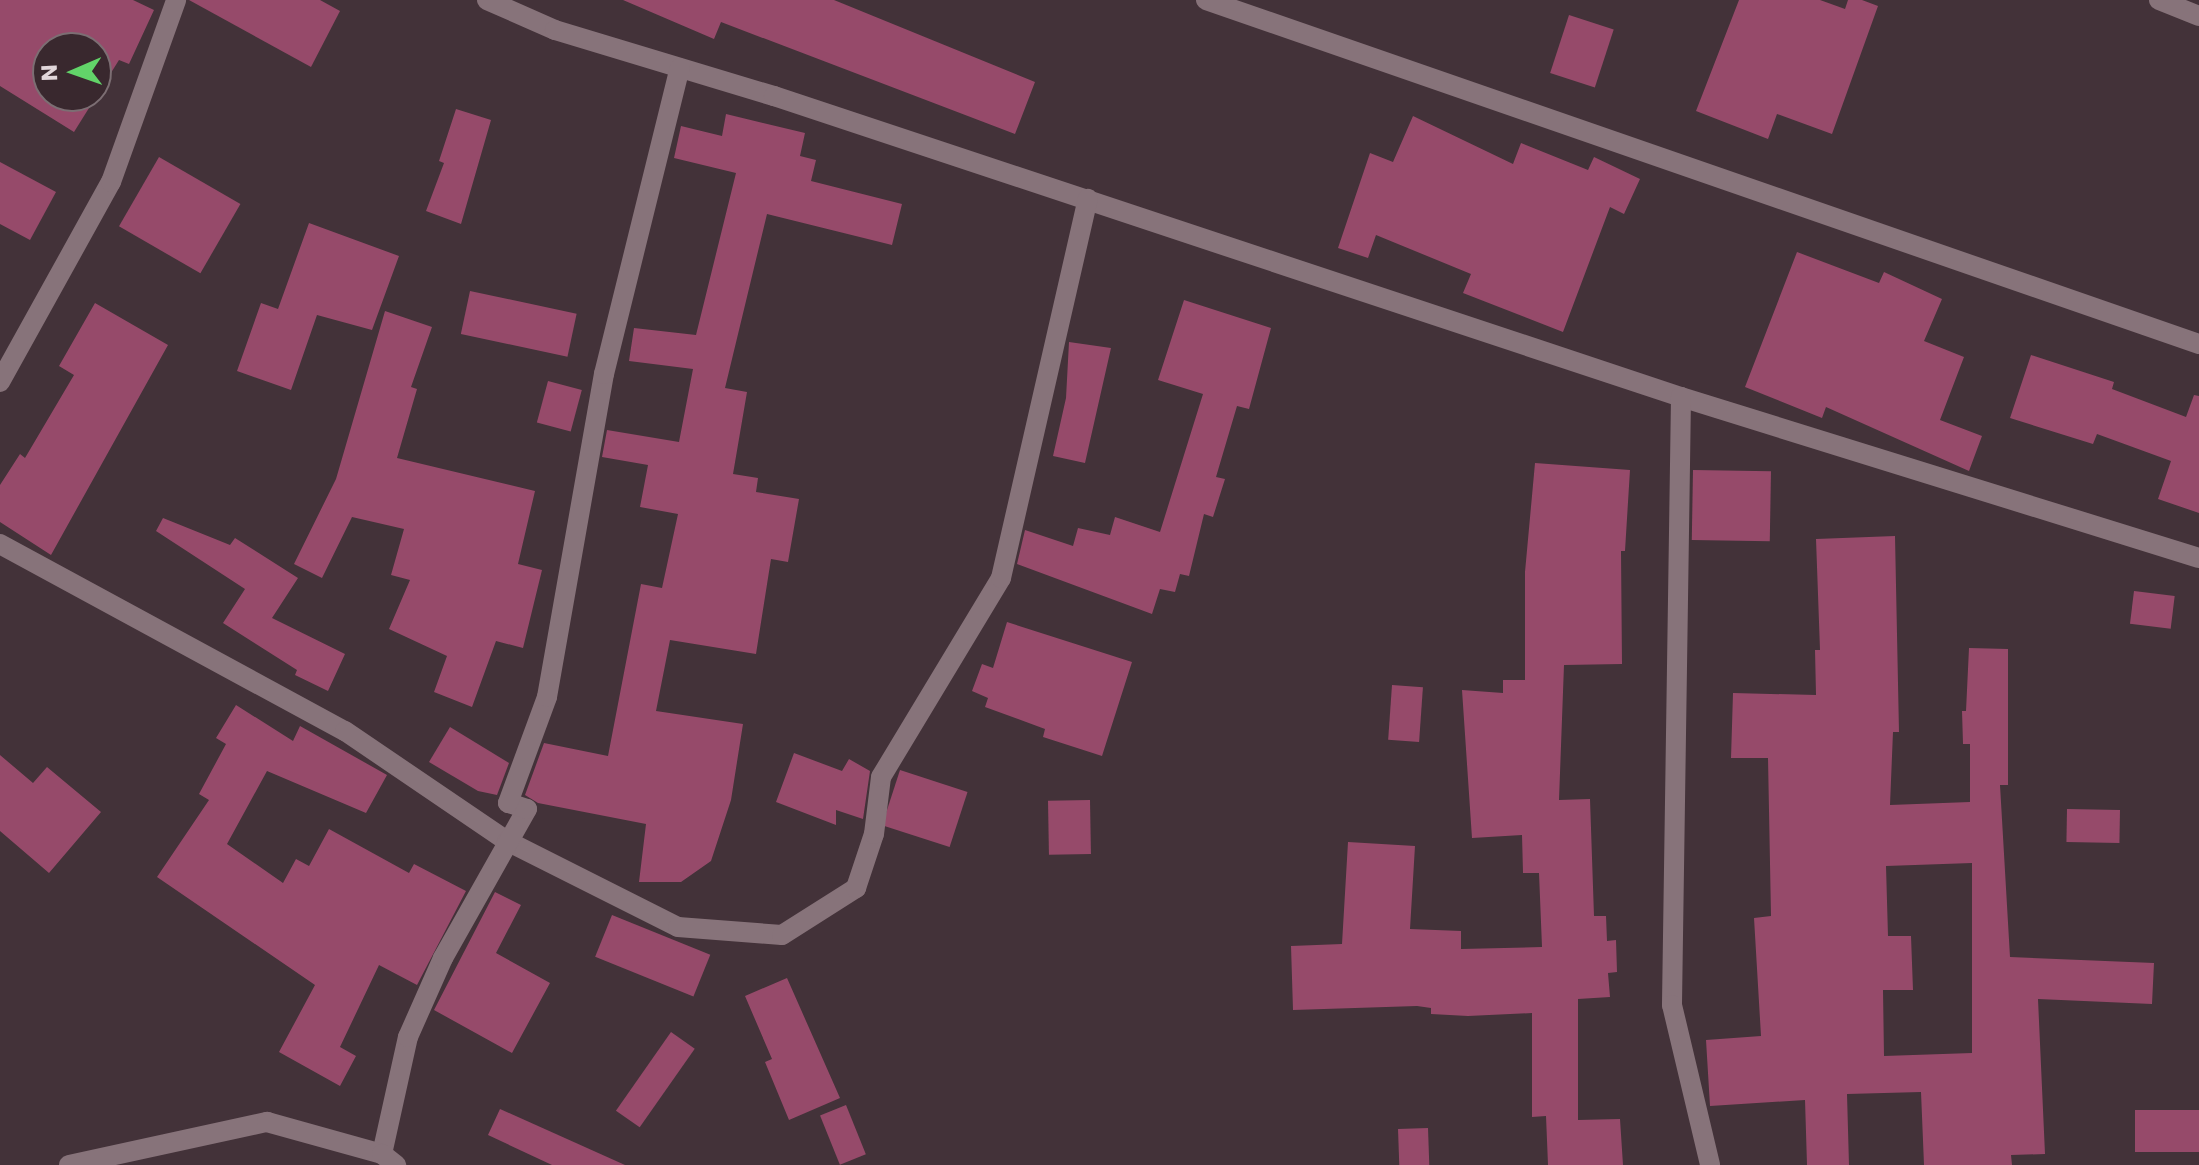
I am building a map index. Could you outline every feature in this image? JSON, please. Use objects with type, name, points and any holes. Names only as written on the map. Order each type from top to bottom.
[{"type":"street","points":[[0,382],[111,182],[176,0]]},
{"type":"street","points":[[487,0],[555,30],[1088,199],[1681,397],[2199,558]]},
{"type":"street","points":[[1206,0],[2199,344]]},
{"type":"street","points":[[2159,0],[2199,16]]},
{"type":"street","points":[[69,1165],[267,1122],[389,1159],[408,1037],[443,958],[527,809],[508,803],[547,697],[604,374],[680,68]]},
{"type":"street","points":[[0,544],[345,731],[507,841],[678,927],[782,935],[856,888],[874,834],[881,777],[1001,578],[1088,199]]},
{"type":"street","points":[[1681,397],[1672,1005],[1710,1165]]},
{"type":"building","points":[[0,0],[133,0],[154,10],[129,64],[119,60],[112,71],[112,32],[32,32],[32,106],[0,86]]},
{"type":"building","points":[[189,0],[320,0],[340,11],[311,67]]},
{"type":"building","points":[[623,0],[834,0],[1035,82],[1015,134],[721,22],[714,39]]},
{"type":"building","points":[[1739,0],[1820,0],[1845,9],[1848,0],[1862,0],[1878,6],[1832,134],[1777,114],[1768,139],[1696,111]]},
{"type":"building","points":[[1569,15],[1614,30],[1595,88],[1550,73]]},
{"type":"building","points":[[456,109],[491,120],[461,224],[426,211],[444,163],[439,161]]},
{"type":"building","points":[[42,112],[86,112],[74,132]]},
{"type":"building","points":[[726,114],[805,133],[800,156],[816,160],[811,181],[902,204],[892,245],[767,214],[725,388],[747,392],[733,474],[758,478],[756,492],[799,499],[788,562],[771,559],[756,654],[670,640],[656,711],[743,724],[731,800],[711,861],[681,882],[639,882],[646,824],[538,803],[525,795],[544,743],[608,756],[641,584],[662,588],[678,514],[640,507],[648,465],[602,457],[607,430],[679,442],[693,369],[629,361],[634,328],[696,335],[736,173],[674,158],[681,126],[722,136]]},
{"type":"building","points":[[1413,116],[1513,164],[1521,143],[1588,170],[1594,157],[1640,179],[1624,214],[1610,207],[1563,332],[1463,293],[1471,274],[1376,235],[1368,258],[1338,248],[1370,153],[1393,162]]},
{"type":"building","points":[[159,157],[240,204],[200,273],[119,226]]},
{"type":"building","points":[[0,162],[56,192],[30,240],[0,224]]},
{"type":"building","points":[[309,223],[399,256],[372,330],[317,315],[291,390],[237,371],[261,303],[278,309]]},
{"type":"building","points":[[1797,252],[1879,283],[1884,272],[1942,299],[1924,341],[1964,357],[1940,420],[1982,436],[1969,471],[1826,407],[1822,418],[1745,387]]},
{"type":"building","points":[[470,291],[577,314],[567,357],[461,334]]},
{"type":"building","points":[[1184,300],[1271,328],[1249,409],[1237,406],[1216,477],[1225,479],[1213,517],[1204,514],[1189,576],[1180,574],[1175,592],[1160,589],[1152,614],[1017,564],[1025,530],[1073,546],[1078,528],[1110,535],[1115,517],[1160,532],[1203,394],[1158,380]]},
{"type":"building","points":[[95,303],[168,345],[51,555],[0,522],[0,485],[20,454],[25,458],[74,375],[59,366]]},
{"type":"building","points":[[385,311],[432,327],[411,387],[417,389],[397,458],[535,491],[518,564],[542,570],[523,648],[496,641],[472,707],[434,692],[447,656],[389,629],[410,580],[391,575],[404,529],[352,517],[322,578],[294,564],[336,479]]},
{"type":"building","points":[[1069,342],[1111,348],[1085,463],[1053,456],[1066,398]]},
{"type":"building","points":[[2031,355],[2114,382],[2112,389],[2186,417],[2194,395],[2199,396],[2199,513],[2158,499],[2171,461],[2097,434],[2093,444],[2010,418]]},
{"type":"building","points":[[548,381],[582,390],[571,432],[537,423]]},
{"type":"building","points":[[1535,463],[1630,470],[1625,551],[1621,551],[1622,664],[1564,665],[1559,800],[1590,799],[1594,916],[1606,916],[1607,941],[1616,940],[1617,972],[1608,973],[1610,997],[1578,999],[1578,1120],[1620,1119],[1623,1165],[1548,1165],[1546,1116],[1532,1117],[1532,1013],[1431,1014],[1431,1008],[1417,1006],[1293,1010],[1291,946],[1342,944],[1348,842],[1415,846],[1410,929],[1461,931],[1461,949],[1542,947],[1539,873],[1523,873],[1522,835],[1472,838],[1462,690],[1503,693],[1503,680],[1525,680],[1525,572]]},
{"type":"building","points":[[1693,470],[1771,471],[1770,541],[1692,540]]},
{"type":"building","points":[[163,518],[230,545],[235,538],[298,578],[272,618],[345,654],[328,691],[295,675],[297,670],[223,623],[245,589],[156,531]]},
{"type":"building","points":[[1895,536],[1899,732],[1893,732],[1890,805],[1970,802],[1970,744],[1963,744],[1962,711],[1966,711],[1969,648],[2008,649],[2008,785],[2000,785],[2010,957],[2154,963],[2152,1004],[2038,999],[2045,1154],[2011,1155],[2012,1165],[1924,1165],[1921,1092],[1847,1094],[1849,1165],[1807,1165],[1805,1100],[1710,1106],[1706,1040],[1761,1036],[1754,918],[1771,916],[1768,758],[1731,758],[1733,693],[1816,695],[1815,650],[1820,650],[1816,539]],"holes":[[[1972,863],[1972,1053],[1884,1056],[1883,990],[1913,990],[1911,936],[1888,936],[1886,866]]]},
{"type":"building","points":[[2134,591],[2175,596],[2171,629],[2130,624]]},
{"type":"building","points":[[1007,622],[1132,662],[1102,756],[1043,737],[1045,729],[985,707],[988,698],[972,691],[982,664],[993,668]]},
{"type":"building","points":[[1392,685],[1423,687],[1419,742],[1388,740]]},
{"type":"building","points":[[236,705],[293,741],[300,726],[387,775],[366,813],[267,771],[227,844],[283,883],[296,859],[309,866],[329,829],[409,873],[414,864],[466,891],[417,985],[379,965],[340,1047],[356,1056],[340,1086],[279,1052],[315,985],[157,877],[209,800],[199,794],[226,744],[216,738]]},
{"type":"building","points":[[450,727],[509,763],[497,795],[478,791],[429,762]]},
{"type":"building","points":[[794,753],[842,771],[849,759],[870,771],[863,819],[836,810],[836,825],[776,802]]},
{"type":"building","points":[[0,755],[33,783],[47,767],[101,812],[49,873],[0,831]]},
{"type":"building","points":[[900,770],[968,792],[950,847],[882,825]]},
{"type":"building","points":[[1090,800],[1091,854],[1049,855],[1048,801]]},
{"type":"building","points":[[2067,809],[2120,810],[2119,843],[2066,842]]},
{"type":"building","points":[[495,892],[521,905],[496,953],[550,983],[512,1053],[434,1010]]},
{"type":"building","points":[[612,915],[710,955],[693,996],[595,957]]},
{"type":"building","points":[[787,978],[840,1098],[789,1120],[765,1062],[772,1059],[745,996]]},
{"type":"building","points":[[671,1032],[695,1049],[640,1127],[616,1111]]},
{"type":"building","points":[[846,1105],[866,1154],[840,1165],[820,1115]]},
{"type":"building","points":[[500,1109],[625,1165],[552,1165],[488,1135]]},
{"type":"building","points":[[2135,1110],[2199,1110],[2199,1152],[2135,1152]]},
{"type":"building","points":[[1428,1128],[1429,1165],[1399,1165],[1398,1129]]}]
